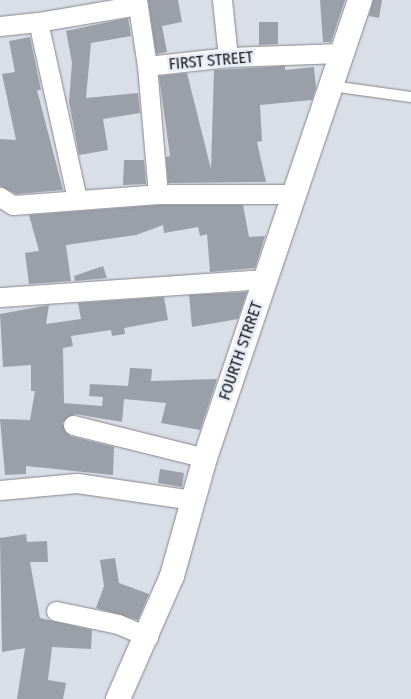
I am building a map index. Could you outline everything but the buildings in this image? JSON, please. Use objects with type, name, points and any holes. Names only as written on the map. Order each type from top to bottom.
[{"type":"street","points":[[222,0],[228,57]]},
{"type":"street","name":"FOURTH STRRET","points":[[118,699],[148,637],[172,576],[206,458],[360,0]]},
{"type":"street","points":[[0,26],[38,22],[137,3]]},
{"type":"street","name":"FIRST STREET","points":[[137,3],[147,66],[228,57],[341,53]]},
{"type":"street","points":[[38,22],[77,199]]},
{"type":"street","points":[[147,66],[158,194]]},
{"type":"street","points":[[0,197],[13,205],[158,194],[295,194]]},
{"type":"street","points":[[0,297],[266,279]]},
{"type":"street","points":[[73,425],[206,458]]},
{"type":"street","points":[[0,490],[77,483],[194,500]]},
{"type":"street","points":[[56,611],[118,624],[148,637]]},
{"type":"lane","points":[[331,86],[411,97]]}]
